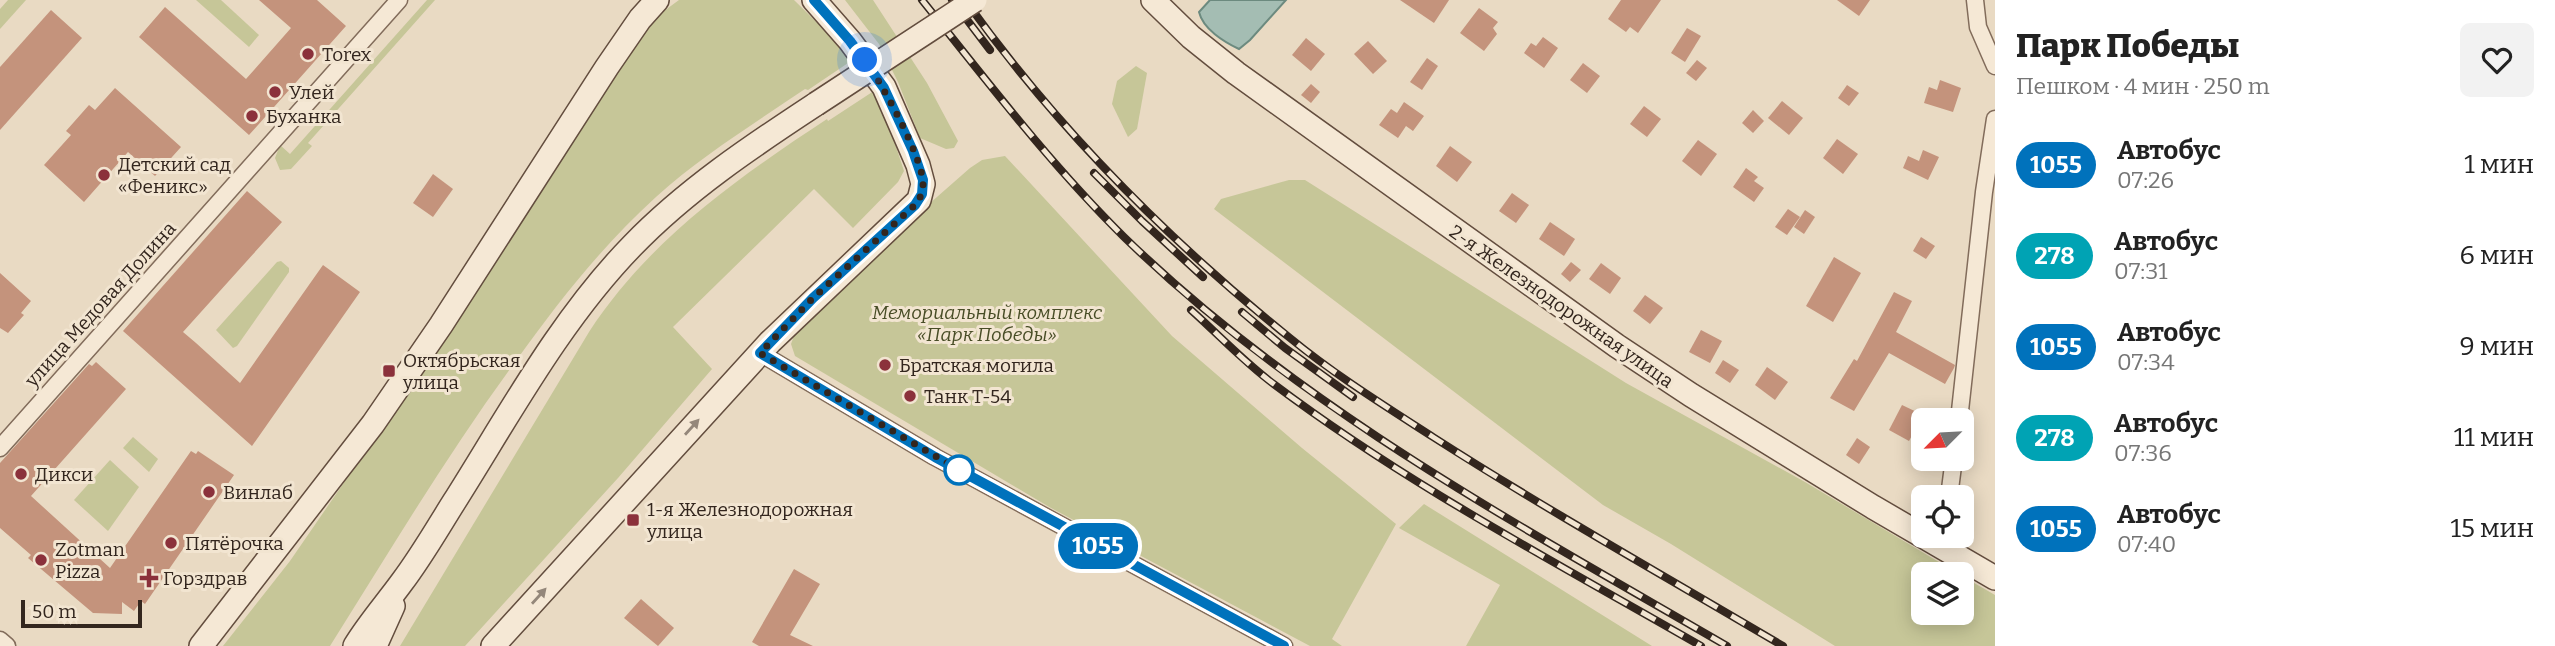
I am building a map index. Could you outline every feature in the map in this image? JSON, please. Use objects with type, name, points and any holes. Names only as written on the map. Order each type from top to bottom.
[{"type":"street","name":"улица Медовая Долина","points":[[0,448],[399,0]]},
{"type":"street","points":[[201,646],[373,424],[441,325],[612,60],[640,19],[657,0]]},
{"type":"street","points":[[493,646],[760,353],[813,298],[919,200],[923,188],[913,151],[879,79],[814,0]]},
{"type":"street","points":[[355,646],[404,581],[559,336],[598,284],[632,245],[719,170],[975,0]]},
{"type":"street","name":"2-я Железнодорожная улица","points":[[1153,0],[1191,37],[1236,73],[1617,346],[1691,396],[1911,524]]},
{"type":"street","points":[[1975,0],[1978,27],[1991,46],[1995,66]]},
{"type":"street","points":[[1960,408],[1984,192],[1995,119]]},
{"type":"street","points":[[760,353],[935,457],[1284,646]]},
{"type":"street","name":"2-я Железнодорожная улица","points":[[1951,548],[1995,578]]},
{"type":"street","points":[[374,646],[404,581]]},
{"type":"street","points":[[0,640],[7,646]]},
{"type":"green space","points":[[8,0],[26,0],[0,29],[0,9]]},
{"type":"green space","points":[[196,0],[221,0],[259,35],[249,47]]},
{"type":"green space","points":[[427,0],[435,0],[308,143],[312,146],[291,169],[280,170],[275,158],[280,145],[290,154]]},
{"type":"green space","points":[[679,0],[794,0],[854,59],[808,90],[805,89],[691,168],[637,215],[582,274],[469,428],[330,646],[223,646],[290,561],[462,311],[642,34]]},
{"type":"green space","points":[[845,0],[873,0],[927,83],[958,141],[954,148],[946,149],[920,138],[898,82],[879,44]]},
{"type":"green space","points":[[1136,66],[1147,73],[1137,129],[1128,137],[1112,104],[1117,81]]},
{"type":"green space","points":[[886,83],[886,116],[904,171],[898,182],[853,228],[814,189],[673,327],[712,369],[618,478],[465,646],[400,646],[589,332],[639,268],[696,214],[760,165]]},
{"type":"green space","name":"Мемориальный комплекс «Парк Победы»","points":[[1005,156],[1172,336],[1302,448],[1396,524],[1332,639],[1342,646],[1310,646],[1051,508],[795,356],[791,344],[795,333],[921,211],[982,160]]},
{"type":"green space","points":[[1289,180],[1305,180],[1626,383],[1805,482],[1911,545],[1911,548],[1939,562],[1911,562],[1911,625],[1974,625],[1974,583],[1995,595],[1995,646],[1835,646],[1603,505],[1214,209],[1221,199]]},
{"type":"green space","points":[[281,261],[289,268],[289,272],[233,348],[216,330],[277,262]]},
{"type":"green space","points":[[133,437],[158,459],[149,472],[123,448]]},
{"type":"green space","points":[[110,460],[139,487],[108,531],[74,500]]},
{"type":"green space","points":[[1424,504],[1652,646],[1466,646],[1500,585],[1399,528]]},
{"type":"shaded area","points":[[1210,0],[1286,0],[1239,49],[1215,34],[1201,18],[1199,12]]},
{"type":"building","points":[[259,0],[317,0],[346,26],[249,135],[139,37],[165,7],[246,79],[291,28]]},
{"type":"building","points":[[1400,0],[1449,0],[1434,23]]},
{"type":"building","points":[[1621,0],[1661,0],[1638,33],[1630,27],[1626,32],[1608,19]]},
{"type":"building","points":[[1837,0],[1870,0],[1859,16]]},
{"type":"building","points":[[1479,8],[1498,22],[1493,28],[1497,34],[1484,51],[1460,33]]},
{"type":"building","points":[[51,10],[82,38],[0,130],[0,67]]},
{"type":"building","points":[[1687,28],[1701,36],[1685,62],[1671,53]]},
{"type":"building","points":[[1543,37],[1558,48],[1544,68],[1524,53],[1531,43],[1536,46]]},
{"type":"building","points":[[1306,38],[1325,54],[1311,71],[1292,55]]},
{"type":"building","points":[[1368,41],[1387,61],[1373,74],[1354,54]]},
{"type":"building","points":[[1427,58],[1438,66],[1422,90],[1410,82]]},
{"type":"building","points":[[1697,60],[1707,68],[1696,81],[1686,73]]},
{"type":"building","points":[[1583,63],[1600,76],[1587,93],[1570,80]]},
{"type":"building","points":[[1940,80],[1961,88],[1953,112],[1924,103],[1929,87],[1937,90]]},
{"type":"building","points":[[1311,84],[1320,92],[1311,103],[1301,95]]},
{"type":"building","points":[[1847,85],[1859,93],[1849,106],[1838,98]]},
{"type":"building","points":[[115,88],[181,147],[155,176],[128,152],[84,202],[44,165],[71,135],[66,131],[89,105],[95,110]]},
{"type":"building","points":[[1782,101],[1803,118],[1789,135],[1768,118]]},
{"type":"building","points":[[1404,102],[1424,116],[1413,131],[1406,126],[1398,138],[1379,125],[1391,109],[1397,113]]},
{"type":"building","points":[[1644,106],[1661,119],[1647,137],[1630,124]]},
{"type":"building","points":[[1753,110],[1764,121],[1753,133],[1742,123]]},
{"type":"building","points":[[1837,139],[1858,154],[1843,174],[1823,158]]},
{"type":"building","points":[[1698,140],[1717,154],[1701,176],[1682,161]]},
{"type":"building","points":[[1450,146],[1472,162],[1457,182],[1436,166]]},
{"type":"building","points":[[1923,150],[1939,157],[1928,180],[1903,168],[1908,156],[1919,161]]},
{"type":"building","points":[[1746,168],[1758,177],[1754,181],[1764,188],[1754,202],[1733,187]]},
{"type":"building","points":[[433,174],[453,189],[433,217],[413,203]]},
{"type":"building","points":[[247,191],[282,222],[183,332],[240,383],[323,265],[360,292],[252,446],[123,331]]},
{"type":"building","points":[[1512,193],[1529,205],[1516,223],[1499,211]]},
{"type":"building","points":[[1788,209],[1800,217],[1787,235],[1775,227]]},
{"type":"building","points":[[1805,210],[1815,217],[1804,234],[1794,227]]},
{"type":"building","points":[[1550,222],[1575,239],[1564,256],[1539,239]]},
{"type":"building","points":[[1921,237],[1935,246],[1926,259],[1913,251]]},
{"type":"building","points":[[1834,257],[1861,273],[1833,322],[1806,306]]},
{"type":"building","points":[[1571,262],[1581,270],[1570,282],[1561,274]]},
{"type":"building","points":[[1601,263],[1621,278],[1610,294],[1589,279]]},
{"type":"building","points":[[0,273],[31,301],[21,313],[24,315],[8,333],[0,328]]},
{"type":"building","points":[[1894,292],[1912,301],[1896,332],[1955,365],[1954,368],[1945,384],[1889,353],[1854,411],[1830,398],[1854,359],[1857,361]]},
{"type":"building","points":[[1645,295],[1663,308],[1650,324],[1633,311]]},
{"type":"building","points":[[1701,330],[1722,341],[1710,363],[1689,352]]},
{"type":"building","points":[[1723,360],[1739,370],[1730,383],[1715,373]]},
{"type":"building","points":[[96,362],[126,389],[31,496],[110,568],[191,451],[196,454],[198,451],[234,475],[145,604],[141,601],[134,611],[122,602],[122,614],[93,613],[28,558],[31,555],[0,528],[0,463],[89,364],[92,366]]},
{"type":"building","points":[[1767,367],[1788,382],[1775,400],[1755,385]]},
{"type":"building","points":[[1902,405],[1911,409],[1909,441],[1889,430]]},
{"type":"building","points":[[1857,438],[1870,447],[1859,464],[1846,455]]},
{"type":"building","points":[[794,569],[820,584],[790,635],[813,646],[759,646],[752,642]]},
{"type":"building","points":[[641,599],[674,628],[658,646],[624,618]]},
{"type":"railway","points":[[922,0],[1070,181],[1124,237],[1192,299],[1263,356],[1413,460],[1569,555],[1727,646]]},
{"type":"railway","points":[[952,0],[990,50]]},
{"type":"railway","points":[[965,0],[1037,93],[1116,180],[1201,262],[1307,352],[1360,390],[1476,464],[1783,646]]},
{"type":"railway","points":[[1094,173],[1203,277]]},
{"type":"railway","points":[[1191,310],[1264,376],[1377,456],[1484,522],[1701,646]]},
{"type":"railway","points":[[1242,312],[1285,348],[1353,397]]},
{"type":"bus line","name":"1055","points":[[814,0],[879,79],[913,151],[923,188],[915,205],[813,298],[760,353],[909,443],[1284,646]]},
{"type":"place","name":"Torex","points":[[308,54]]},
{"type":"place","name":"Улей","points":[[275,92]]},
{"type":"place","name":"Буханка","points":[[252,116]]},
{"type":"place","name":"Детский сад «Феникс»","points":[[104,175]]},
{"type":"place","name":"Братская могила","points":[[885,365]]},
{"type":"place","name":"Октябрьская улица","points":[[389,371]]},
{"type":"place","name":"Танк Т-54","points":[[910,396]]},
{"type":"place","name":"Дикси","points":[[21,474]]},
{"type":"place","name":"Винлаб","points":[[209,492]]},
{"type":"place","name":"1-я Железнодорожная улица","points":[[633,520]]},
{"type":"place","name":"Пятёрочка","points":[[171,543]]},
{"type":"place","name":"Zotman Pizza","points":[[41,560]]},
{"type":"place","name":"Горздрав","points":[[149,578]]},
{"type":"route","points":[[865,60],[884,88],[913,151],[923,180],[922,194],[915,205],[813,298],[760,353],[959,470]]}]
